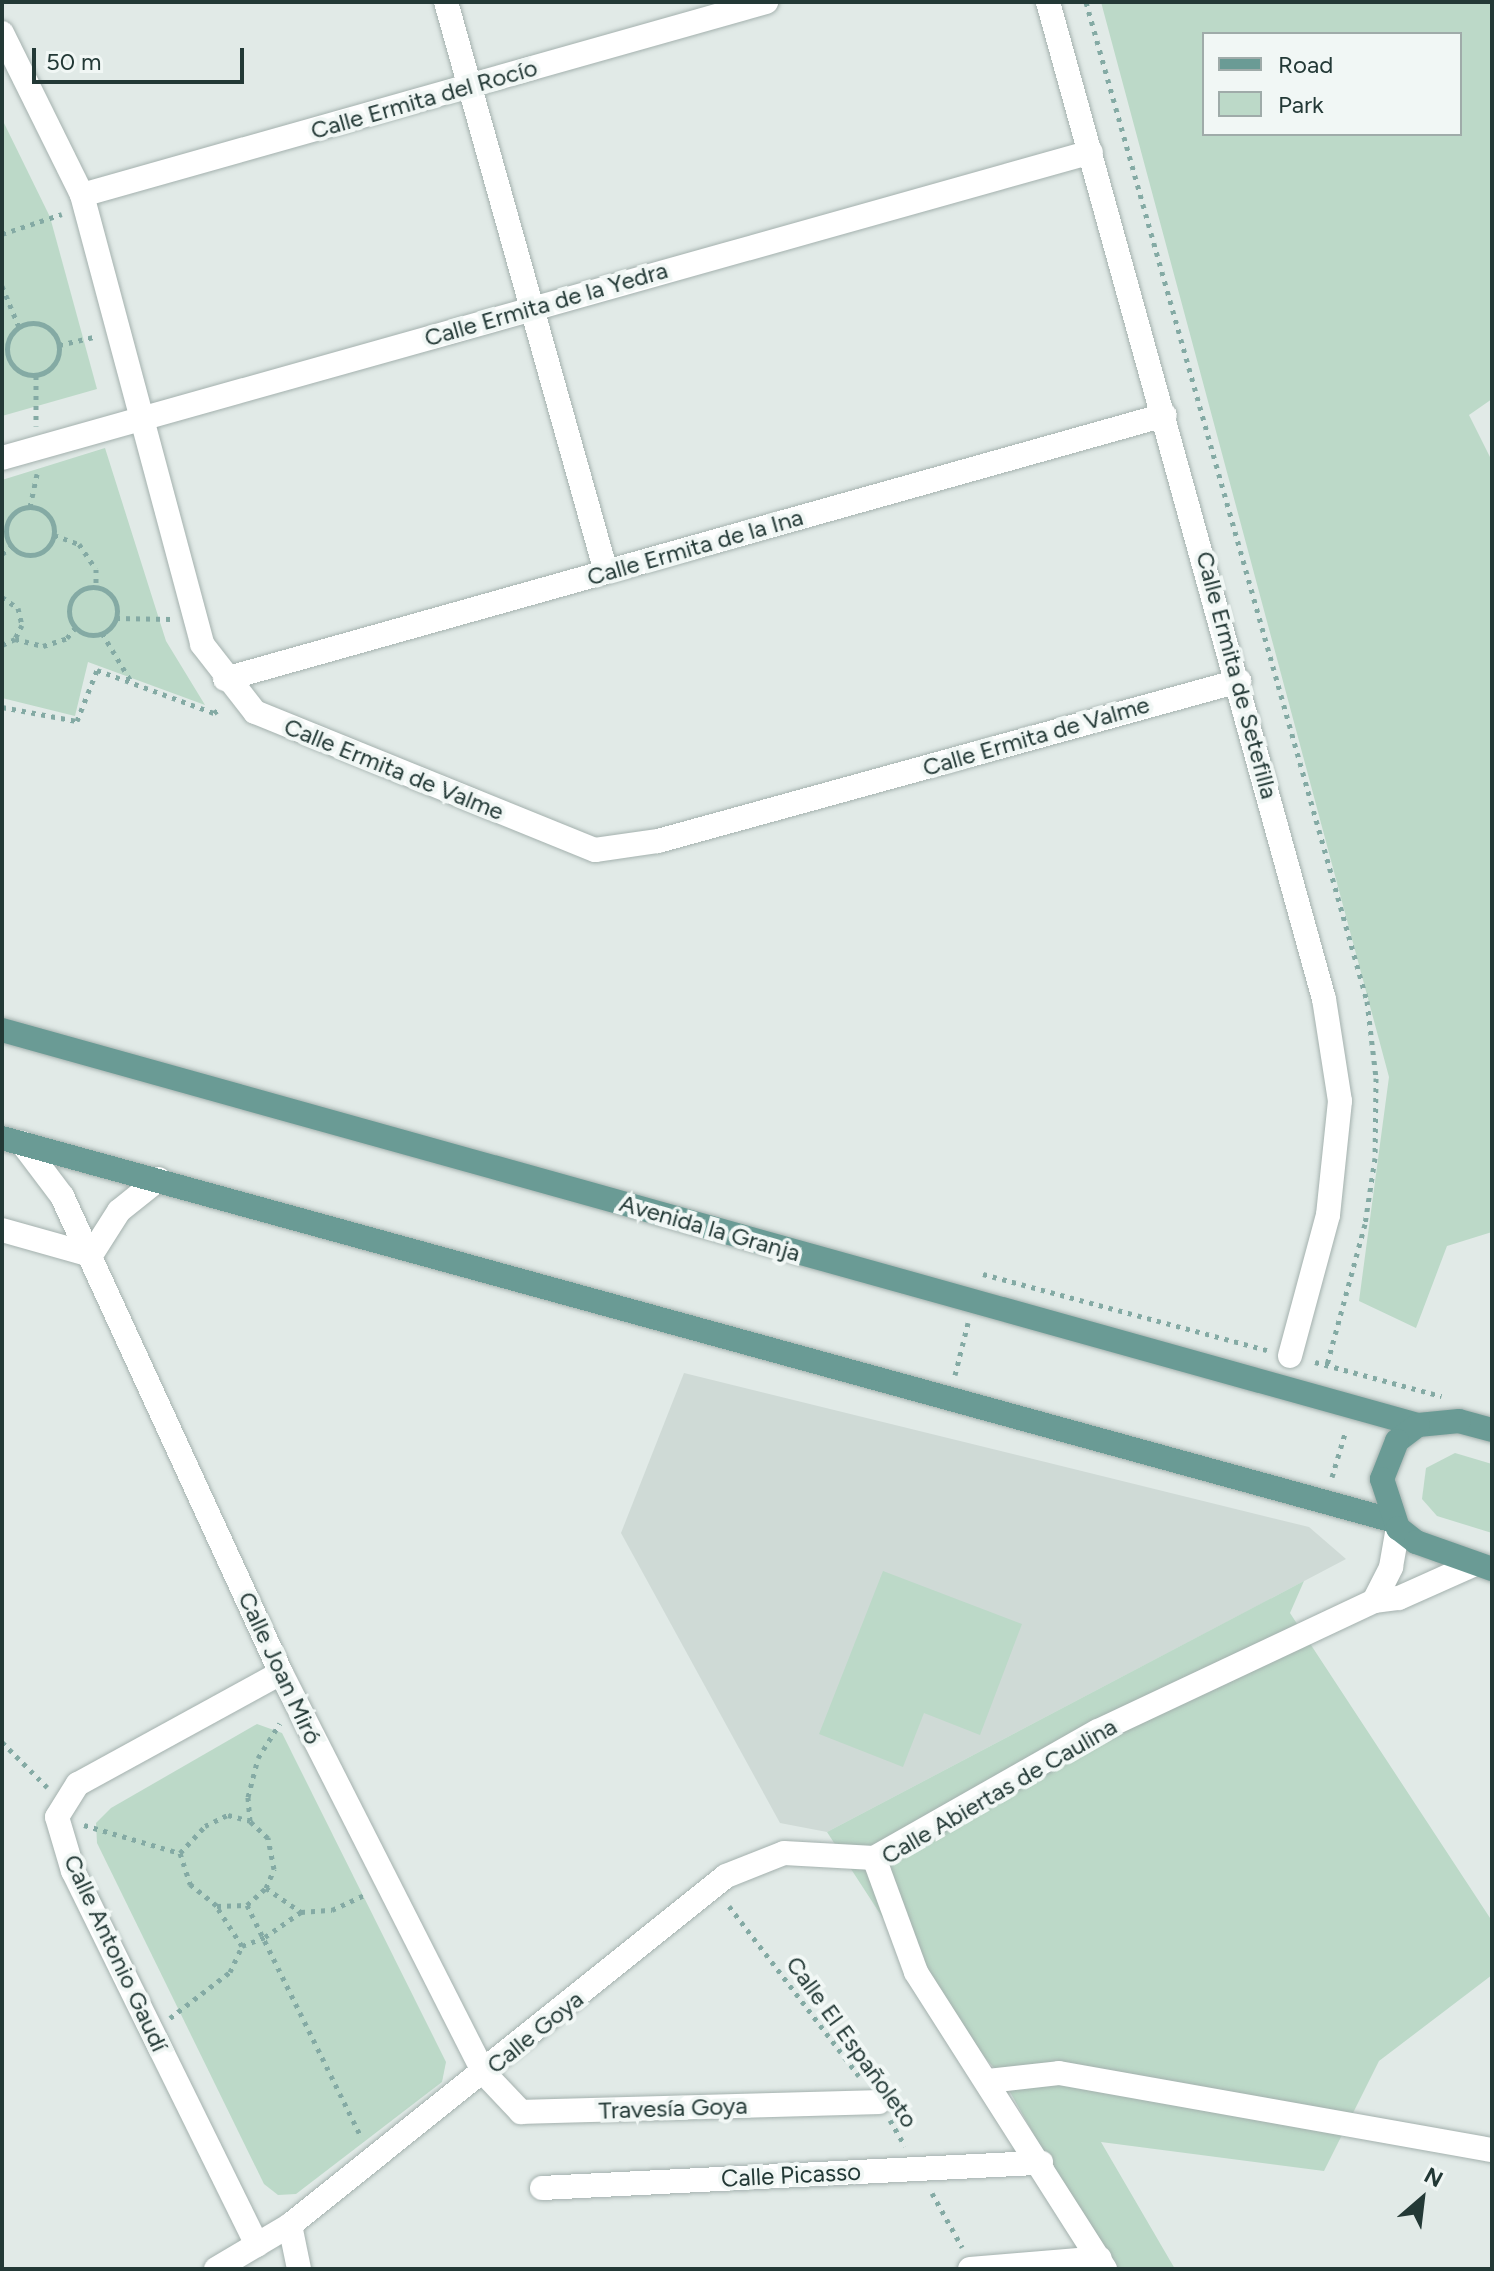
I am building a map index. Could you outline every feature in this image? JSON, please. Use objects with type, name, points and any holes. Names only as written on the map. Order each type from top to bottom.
[{"type":"main road","name":"Avenida la Granja","points":[[2,1030],[1352,1409],[1418,1425],[1459,1421],[1492,1430]]},
{"type":"main road","points":[[12,1141],[1326,1498],[1394,1524],[1416,1542],[1484,1567]]},
{"type":"main road","points":[[1394,1524],[1382,1479],[1386,1460],[1397,1441],[1418,1425]]},
{"type":"street","points":[[446,2],[606,572]]},
{"type":"street","name":"Calle Ermita del Rocío","points":[[84,200],[766,2]]},
{"type":"street","name":"Calle Ermita de Setefilla","points":[[1048,2],[1239,681],[1324,999],[1340,1101],[1328,1215],[1290,1356]]},
{"type":"street","name":"Calle Ermita de Valme","points":[[2,33],[84,200],[139,418],[202,644],[232,687],[255,712],[595,850],[658,841],[1239,681]]},
{"type":"street","name":"Calle Ermita de la Yedra","points":[[2,458],[1091,152]]},
{"type":"street","name":"Calle Ermita de la Ina","points":[[232,687],[606,572],[1165,415]]},
{"type":"street","name":"Calle Joan Miró","points":[[12,1141],[62,1196],[281,1673],[484,2073]]},
{"type":"street","points":[[2,1230],[91,1255],[119,1211],[159,1179]]},
{"type":"street","points":[[1247,1379],[1290,1356],[1297,1378],[1316,1399]]},
{"type":"street","points":[[1374,1601],[1391,1567],[1394,1524]]},
{"type":"street","name":"Calle Abiertas de Caulina","points":[[1102,2264],[1041,2163],[916,1972],[874,1858],[1098,1731],[1374,1601],[1399,1598],[1484,1567]]},
{"type":"street","points":[[61,1810],[78,1784],[281,1673]]},
{"type":"street","name":"Calle Antonio Gaudí","points":[[61,1810],[73,1871],[257,2245]]},
{"type":"street","name":"Calle Goya","points":[[216,2269],[290,2225],[484,2073],[714,1886],[784,1853],[874,1858]]},
{"type":"street","name":"Travesía Goya","points":[[484,2073],[521,2112],[879,2102]]},
{"type":"street","points":[[988,2081],[1059,2073],[1492,2150]]},
{"type":"street","name":"Calle Picasso","points":[[542,2188],[1041,2163]]},
{"type":"street","points":[[290,2225],[299,2269]]},
{"type":"street","points":[[972,2269],[1102,2264]]},
{"type":"path","points":[[2,234],[84,200]]},
{"type":"path","points":[[2,286],[19,327]]},
{"type":"path","points":[[41,324],[59,345],[56,362],[36,375],[19,371],[8,357],[10,338],[19,327],[41,324]]},
{"type":"path","points":[[59,345],[117,331]]},
{"type":"path","points":[[36,375],[32,413],[43,447]]},
{"type":"path","points":[[54,535],[41,553],[20,554],[11,547],[6,526],[22,508],[45,513],[54,535],[79,544],[96,569],[96,587]]},
{"type":"path","points":[[2,554],[11,547]]},
{"type":"path","points":[[96,587],[115,601],[116,618]]},
{"type":"path","points":[[96,587],[73,596],[69,615],[76,627],[88,634],[102,633],[116,618],[194,615]]},
{"type":"path","points":[[2,597],[13,603],[21,616],[15,639]]},
{"type":"path","points":[[2,645],[15,639],[43,646],[67,638],[76,627]]},
{"type":"path","points":[[102,633],[132,683]]},
{"type":"path","points":[[2,707],[71,723],[82,715],[97,670],[214,713],[232,687]]},
{"type":"path","points":[[950,1395],[973,1302]]},
{"type":"path","points":[[1327,1365],[1451,1398]]},
{"type":"path","points":[[1326,1498],[1352,1409]]},
{"type":"path","points":[[250,1821],[248,1797],[258,1758],[295,1701]]},
{"type":"path","points":[[2,1742],[61,1810],[180,1853]]},
{"type":"path","points":[[180,1853],[189,1839],[228,1815],[250,1821],[268,1838],[274,1869],[266,1888],[247,1905],[217,1906]]},
{"type":"path","points":[[180,1853],[190,1884],[217,1906],[242,1946]]},
{"type":"path","points":[[152,2031],[230,1972],[242,1946],[265,1937],[301,1912],[332,1910],[387,1885]]},
{"type":"path","name":"Calle El Españoleto","points":[[714,1886],[879,2102],[972,2269]]},
{"type":"path","points":[[266,1888],[301,1912]]},
{"type":"path","points":[[247,1905],[372,2161]]},
{"type":"shaded area","points":[[684,1373],[1309,1527],[1346,1559],[827,1832],[780,1823],[621,1533]]},
{"type":"green space","points":[[1101,2],[1492,2],[1492,399],[1469,415],[1492,461],[1492,1232],[1447,1246],[1416,1328],[1359,1301],[1389,1077]]},
{"type":"green space","points":[[2,119],[50,217],[97,389],[2,416]]},
{"type":"green space","points":[[105,448],[166,641],[205,705],[88,662],[75,716],[2,698],[2,480]]},
{"type":"green space","points":[[1455,1453],[1492,1464],[1492,1533],[1437,1516],[1422,1499],[1426,1468]]},
{"type":"green space","points":[[883,1571],[1022,1624],[980,1735],[924,1713],[903,1767],[819,1734]]},
{"type":"green space","points":[[1304,1581],[1290,1613],[1492,1921],[1492,1975],[1379,2061],[1324,2171],[1101,2142],[1175,2269],[1109,2269],[1000,2074],[947,2017],[827,1832]]},
{"type":"green space","points":[[257,1724],[282,1733],[446,2062],[442,2082],[296,2194],[278,2195],[264,2184],[97,1843],[96,1823],[111,1808]]}]
